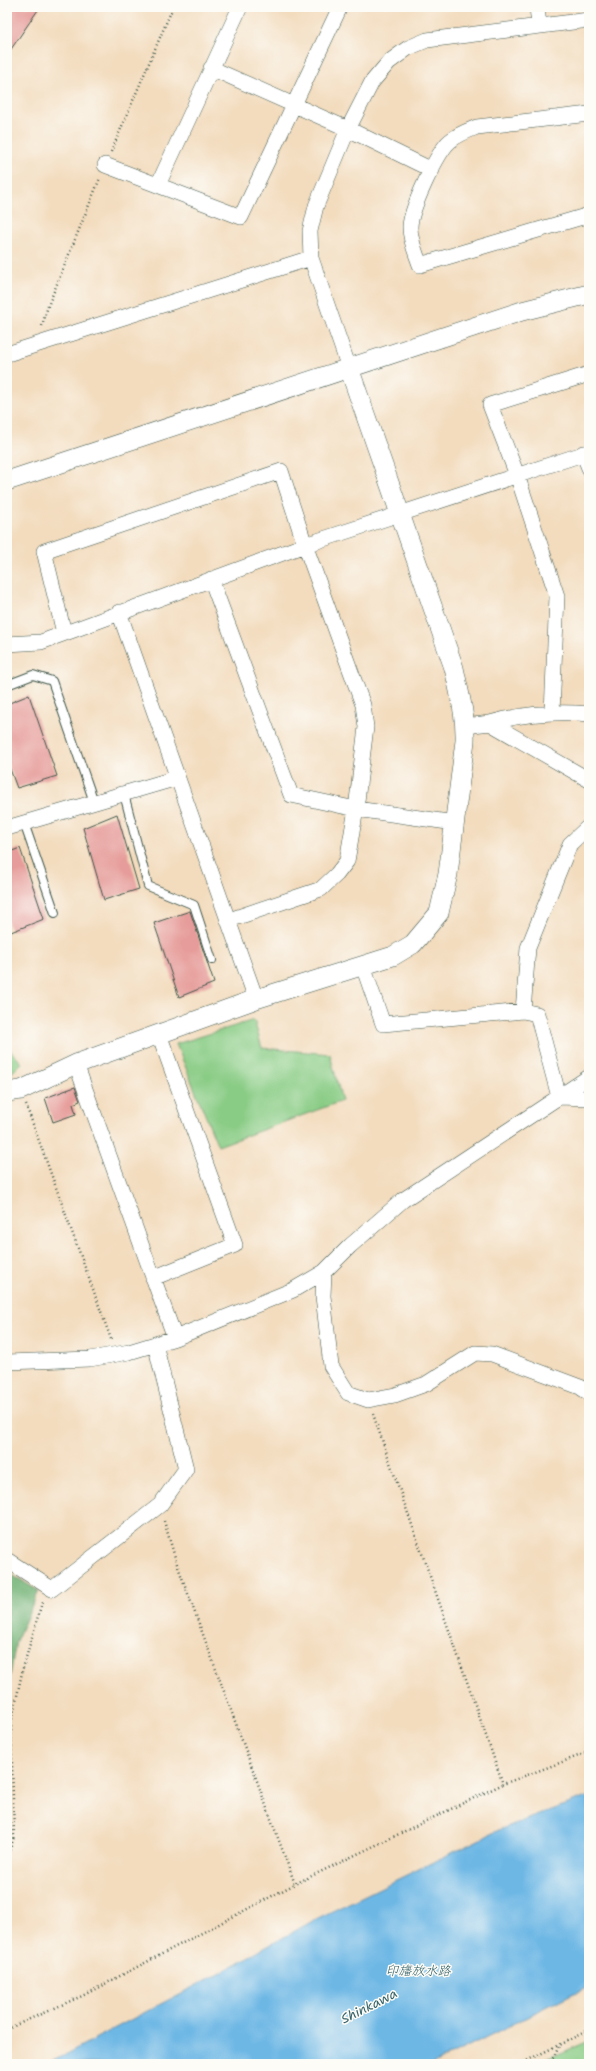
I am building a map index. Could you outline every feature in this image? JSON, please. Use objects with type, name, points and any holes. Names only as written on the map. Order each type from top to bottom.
[{"type":"street","points":[[158,185],[240,7]]},
{"type":"street","points":[[105,165],[241,217],[340,7]]},
{"type":"street","points":[[537,7],[540,26]]},
{"type":"street","points":[[14,1091],[76,1064],[256,999],[393,956],[413,944],[438,912],[448,874],[465,726],[454,668],[311,258],[310,231],[316,206],[348,130],[372,82],[389,62],[408,48],[426,40],[447,36],[589,20]]},
{"type":"street","points":[[211,68],[432,170]]},
{"type":"street","points":[[589,114],[477,127],[462,132],[449,142],[439,155],[412,212],[410,226],[411,240],[420,266],[589,215]]},
{"type":"street","points":[[7,354],[311,258]]},
{"type":"street","points":[[7,482],[522,311],[589,294]]},
{"type":"street","points":[[552,713],[557,596],[517,475],[490,405],[589,374]]},
{"type":"street","points":[[7,644],[41,642],[119,612],[305,545],[586,452],[589,468]]},
{"type":"street","points":[[64,633],[44,551],[281,471],[305,545],[363,705],[366,727],[356,808],[347,861],[337,874],[321,889],[229,920]]},
{"type":"street","points":[[211,579],[291,795],[356,808],[454,823]]},
{"type":"street","points":[[119,612],[256,999]]},
{"type":"street","points":[[465,726],[490,723],[508,718],[552,713],[566,712],[589,714]]},
{"type":"street","points":[[490,723],[589,780]]},
{"type":"street","points":[[7,828],[177,778]]},
{"type":"street","points":[[523,1011],[528,948],[570,844],[589,826]]},
{"type":"street","points":[[363,966],[383,1024],[523,1011],[537,1014],[559,1097]]},
{"type":"street","points":[[153,1278],[235,1244],[159,1034]]},
{"type":"street","points":[[76,1064],[175,1338]]},
{"type":"street","points":[[7,1362],[90,1359],[117,1354],[175,1338],[293,1290],[324,1272],[350,1246],[403,1200],[589,1077]]},
{"type":"street","points":[[559,1097],[589,1098]]},
{"type":"street","points":[[324,1272],[323,1296],[331,1366],[348,1393],[368,1400],[395,1395],[426,1384],[475,1353],[492,1354],[589,1393]]},
{"type":"street","points":[[7,1560],[52,1589],[160,1505],[186,1469],[156,1344]]},
{"type":"lane","points":[[7,685],[33,675],[52,681],[94,802]]},
{"type":"lane","points":[[124,794],[148,886],[194,905],[212,960]]},
{"type":"lane","points":[[24,823],[55,913]]},
{"type":"path","points":[[14,1091],[117,1354]]},
{"type":"path","points":[[368,1400],[503,1784]]},
{"type":"path","points":[[160,1505],[177,1564],[295,1884]]},
{"type":"path","points":[[7,1858],[14,1837],[11,1724],[23,1668],[41,1606],[52,1589]]},
{"type":"path","points":[[7,2029],[82,1996],[295,1884],[503,1784],[589,1752]]},
{"type":"path","points":[[520,2064],[589,2030]]},
{"type":"path","points":[[547,2064],[554,2057],[560,2044]]},
{"type":"green space","points":[[254,1020],[262,1048],[330,1054],[342,1101],[218,1146],[176,1044]]},
{"type":"green space","points":[[7,1047],[22,1063],[7,1077]]},
{"type":"green space","points":[[7,1572],[39,1591],[16,1641],[7,1695]]},
{"type":"green space","points":[[589,2041],[589,2064],[535,2064]]},
{"type":"water","name":"印旛放水路","points":[[589,1796],[589,1987],[572,1994],[433,2064],[47,2064],[227,1969],[318,1918],[501,1829]]},
{"type":"building","points":[[7,7],[40,7],[7,55]]},
{"type":"building","points":[[29,695],[57,776],[17,788],[7,761],[7,704]]},
{"type":"building","points":[[117,814],[139,889],[104,900],[83,828]]},
{"type":"building","points":[[20,848],[44,919],[11,932],[7,919],[7,853]]},
{"type":"building","points":[[190,911],[214,983],[179,997],[154,923]]},
{"type":"building","points":[[75,1087],[80,1101],[73,1104],[76,1114],[53,1122],[45,1098]]},
{"type":"water label","name":"Shinkawa","points":[[369,2006]]}]
